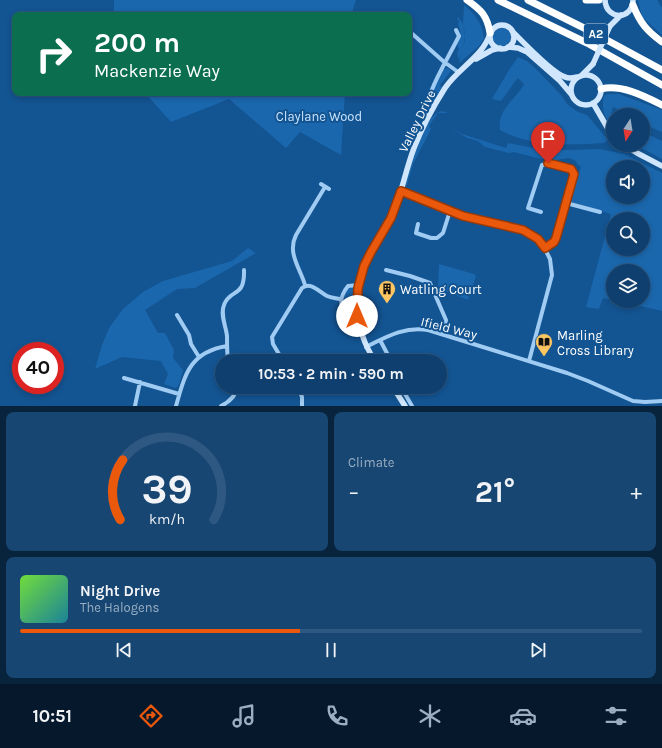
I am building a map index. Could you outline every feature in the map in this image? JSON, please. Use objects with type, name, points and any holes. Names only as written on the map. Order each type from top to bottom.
[{"type":"highway","points":[[467,0],[484,15],[488,22],[490,33]]},
{"type":"highway","name":"A2","points":[[498,0],[587,43],[662,85]]},
{"type":"highway","name":"A2","points":[[528,0],[662,70]]},
{"type":"highway","points":[[586,0],[599,0]]},
{"type":"highway","points":[[633,3],[642,24],[649,32],[662,42]]},
{"type":"highway","points":[[601,89],[613,88],[626,91],[662,105]]},
{"type":"street","points":[[605,0],[606,7],[609,11],[610,25]]},
{"type":"street","points":[[571,94],[572,85],[593,64],[610,25],[621,15],[628,12],[633,3]]},
{"type":"street","points":[[609,11],[617,15],[621,15]]},
{"type":"street","points":[[593,64],[596,78],[601,89],[599,97],[593,103],[585,105],[580,104],[560,81],[527,52],[518,48],[500,48],[495,46],[492,43],[490,33],[494,28],[500,25],[506,26],[544,62],[563,77],[570,78],[587,74],[596,78]]},
{"type":"street","points":[[428,118],[424,115],[427,103],[433,85],[459,36],[456,30]]},
{"type":"street","points":[[508,47],[513,40],[512,31]]},
{"type":"street","name":"Valley Drive","points":[[370,354],[366,347],[358,320],[357,305],[359,285],[365,264],[391,218],[414,148],[428,118],[445,87],[458,72],[484,48],[490,33]]},
{"type":"street","points":[[412,34],[458,72]]},
{"type":"street","points":[[453,48],[458,51]]},
{"type":"street","name":"Valley Drive","points":[[470,62],[492,50],[500,48]]},
{"type":"street","points":[[593,103],[606,125]]},
{"type":"street","points":[[634,152],[662,166]]},
{"type":"street","points":[[541,212],[528,208],[542,164],[548,163],[571,169],[574,174],[556,238],[554,242],[545,248]]},
{"type":"street","points":[[305,285],[293,256],[293,242],[325,187]]},
{"type":"street","points":[[401,191],[450,211],[523,230],[538,239],[545,248],[550,259],[552,276],[529,361]]},
{"type":"street","points":[[566,203],[600,212]]},
{"type":"street","points":[[418,224],[416,233],[431,238],[438,238],[442,233],[450,211]]},
{"type":"street","points":[[228,354],[227,336],[223,308],[227,300],[243,286],[245,279],[244,270]]},
{"type":"street","points":[[386,270],[410,276],[430,284],[446,318],[444,335]]},
{"type":"street","points":[[305,285],[311,286],[329,297],[340,299]]},
{"type":"street","points":[[279,354],[273,344],[272,336],[299,291],[305,285]]},
{"type":"street","points":[[358,320],[351,321],[346,318],[340,299],[348,286],[359,285]]},
{"type":"street","points":[[177,315],[189,335],[191,344],[199,357]]},
{"type":"street","name":"Ifield Way","points":[[366,347],[399,332],[428,330],[583,378],[633,401],[662,401]]},
{"type":"street","points":[[380,340],[387,354]]},
{"type":"street","points":[[176,406],[188,371],[194,362],[199,357],[214,348],[227,346]]},
{"type":"street","points":[[124,378],[179,394]]},
{"type":"street","points":[[135,406],[140,382]]},
{"type":"street","points":[[222,406],[228,405],[235,394]]},
{"type":"street","points":[[301,394],[302,406]]},
{"type":"street","points":[[397,394],[405,406]]},
{"type":"street","points":[[405,394],[412,406]]},
{"type":"green space","points":[[114,0],[356,0],[352,12],[114,12]]},
{"type":"green space","points":[[638,0],[657,0],[662,8],[662,35],[642,17]]},
{"type":"green space","points":[[464,5],[477,19],[482,28],[484,38],[479,46],[459,63],[465,40],[463,24]]},
{"type":"green space","points":[[458,17],[464,27],[464,44],[459,60],[457,53],[459,49],[457,45],[461,33],[458,24],[459,21],[457,19]]},
{"type":"green space","points":[[502,28],[508,31],[511,37],[508,43],[502,46],[496,43],[493,37],[496,31]]},
{"type":"green space","points":[[518,57],[527,61],[562,96],[567,104],[578,112],[587,115],[606,138],[606,142],[604,143],[550,144],[512,136],[500,130],[501,116],[504,110],[521,90],[524,84],[518,78],[501,101],[492,99]]},
{"type":"green space","points":[[448,68],[451,71],[440,85],[442,87],[427,113],[436,85],[444,69]]},
{"type":"green space","points":[[608,94],[619,94],[662,110],[662,132],[650,127],[650,108],[606,108],[606,118],[603,108],[604,96]]},
{"type":"green space","name":"Claylane Wood","points":[[148,96],[345,96],[341,155],[300,132],[286,148],[229,99],[171,122]]},
{"type":"green space","points":[[442,111],[448,113],[438,113],[429,126],[431,129],[413,164],[406,188],[406,178],[419,144],[418,143],[432,118],[438,112]]},
{"type":"green space","points":[[448,126],[462,134],[506,148],[508,143],[539,149],[599,149],[606,150],[606,152],[624,154],[636,160],[606,160],[606,204],[650,204],[650,167],[662,173],[662,311],[649,308],[650,264],[606,264],[606,299],[603,298],[599,309],[586,307],[606,233],[606,256],[650,256],[650,212],[606,212],[568,201],[581,167],[576,161],[569,158],[555,160],[541,159],[514,152],[509,153],[485,147],[478,141],[467,138]]},
{"type":"green space","points":[[650,135],[662,141],[662,159],[649,152]]},
{"type":"green space","points":[[248,248],[256,253],[195,288],[177,289],[145,310],[158,333],[165,333],[174,350],[173,358],[183,370],[179,384],[176,388],[164,384],[168,374],[161,361],[122,357],[95,369],[109,328],[123,309],[143,292],[163,281],[232,261]]},
{"type":"green space","points":[[439,264],[474,274],[476,276],[468,300],[438,288]]},
{"type":"green space","points":[[353,287],[355,289],[355,315],[351,319],[347,316],[342,299],[347,288]]},
{"type":"place","name":"Watling Court","points":[[387,304]]},
{"type":"place","name":"Marling Cross Library","points":[[544,357]]},
{"type":"route","points":[[357,316],[358,288],[364,266],[395,211],[401,191],[463,216],[523,230],[538,239],[545,248],[554,242],[556,238],[574,174],[571,169],[548,163]]}]
